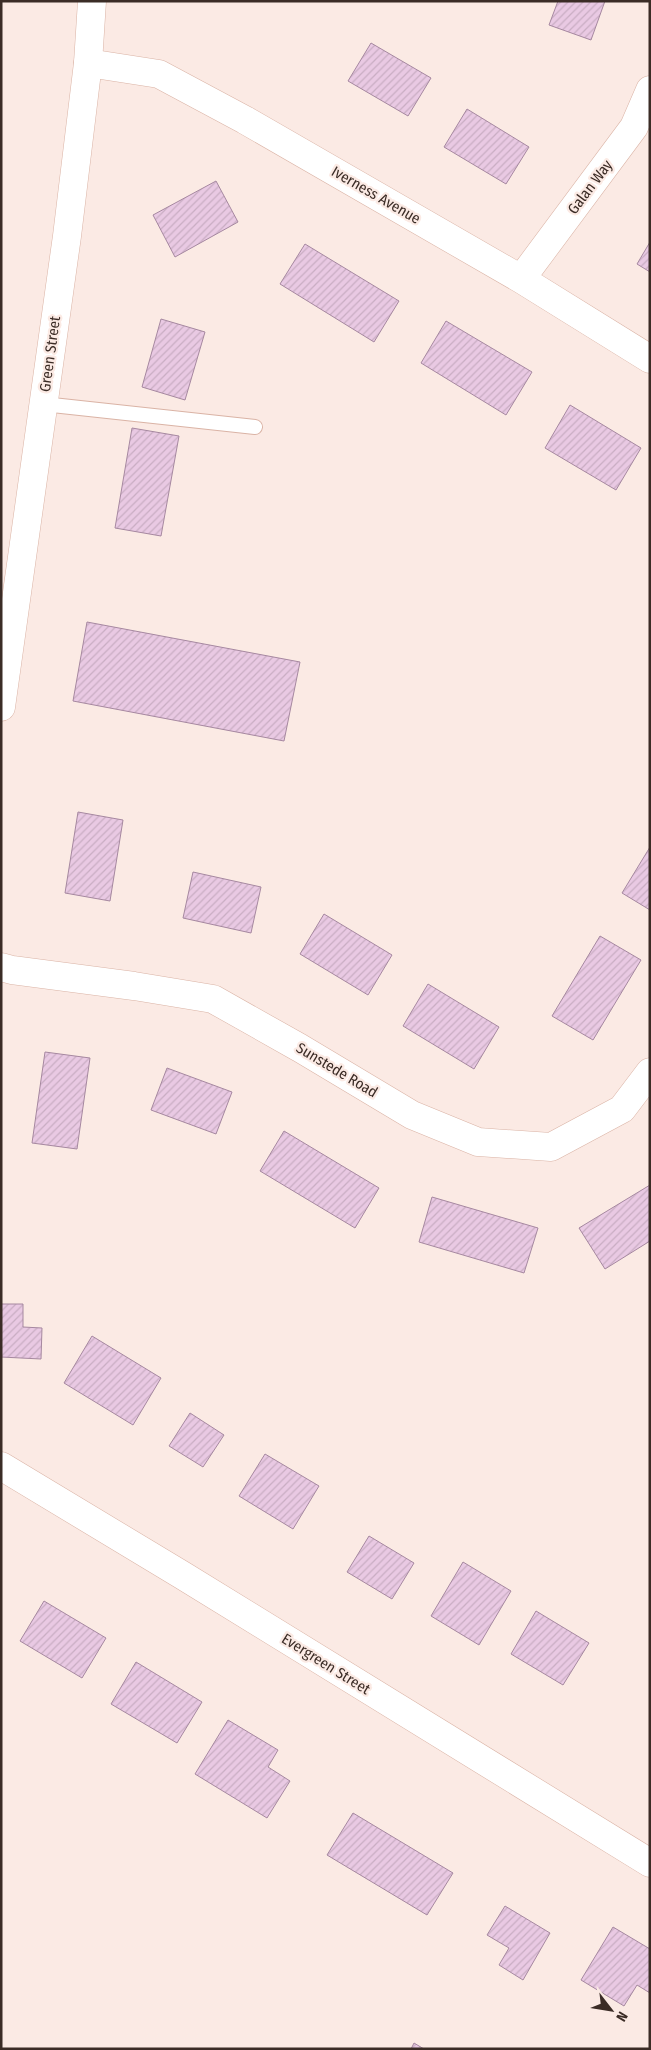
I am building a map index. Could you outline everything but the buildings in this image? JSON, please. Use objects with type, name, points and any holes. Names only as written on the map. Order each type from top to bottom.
[{"type":"street","name":"Green Street","points":[[1,707],[88,63],[92,1]]},
{"type":"street","name":"Iverness Avenue","points":[[88,63],[159,74],[246,120],[521,279],[650,359]]},
{"type":"street","name":"Galan Way","points":[[521,279],[634,127],[650,90]]},
{"type":"street","name":"Sunstede Road","points":[[1,967],[213,999],[412,1115],[478,1142],[551,1147],[622,1110],[650,1072]]},
{"type":"street","name":"Evergreen Street","points":[[1,1466],[650,1863]]},
{"type":"lane","points":[[43,404],[255,427]]}]
